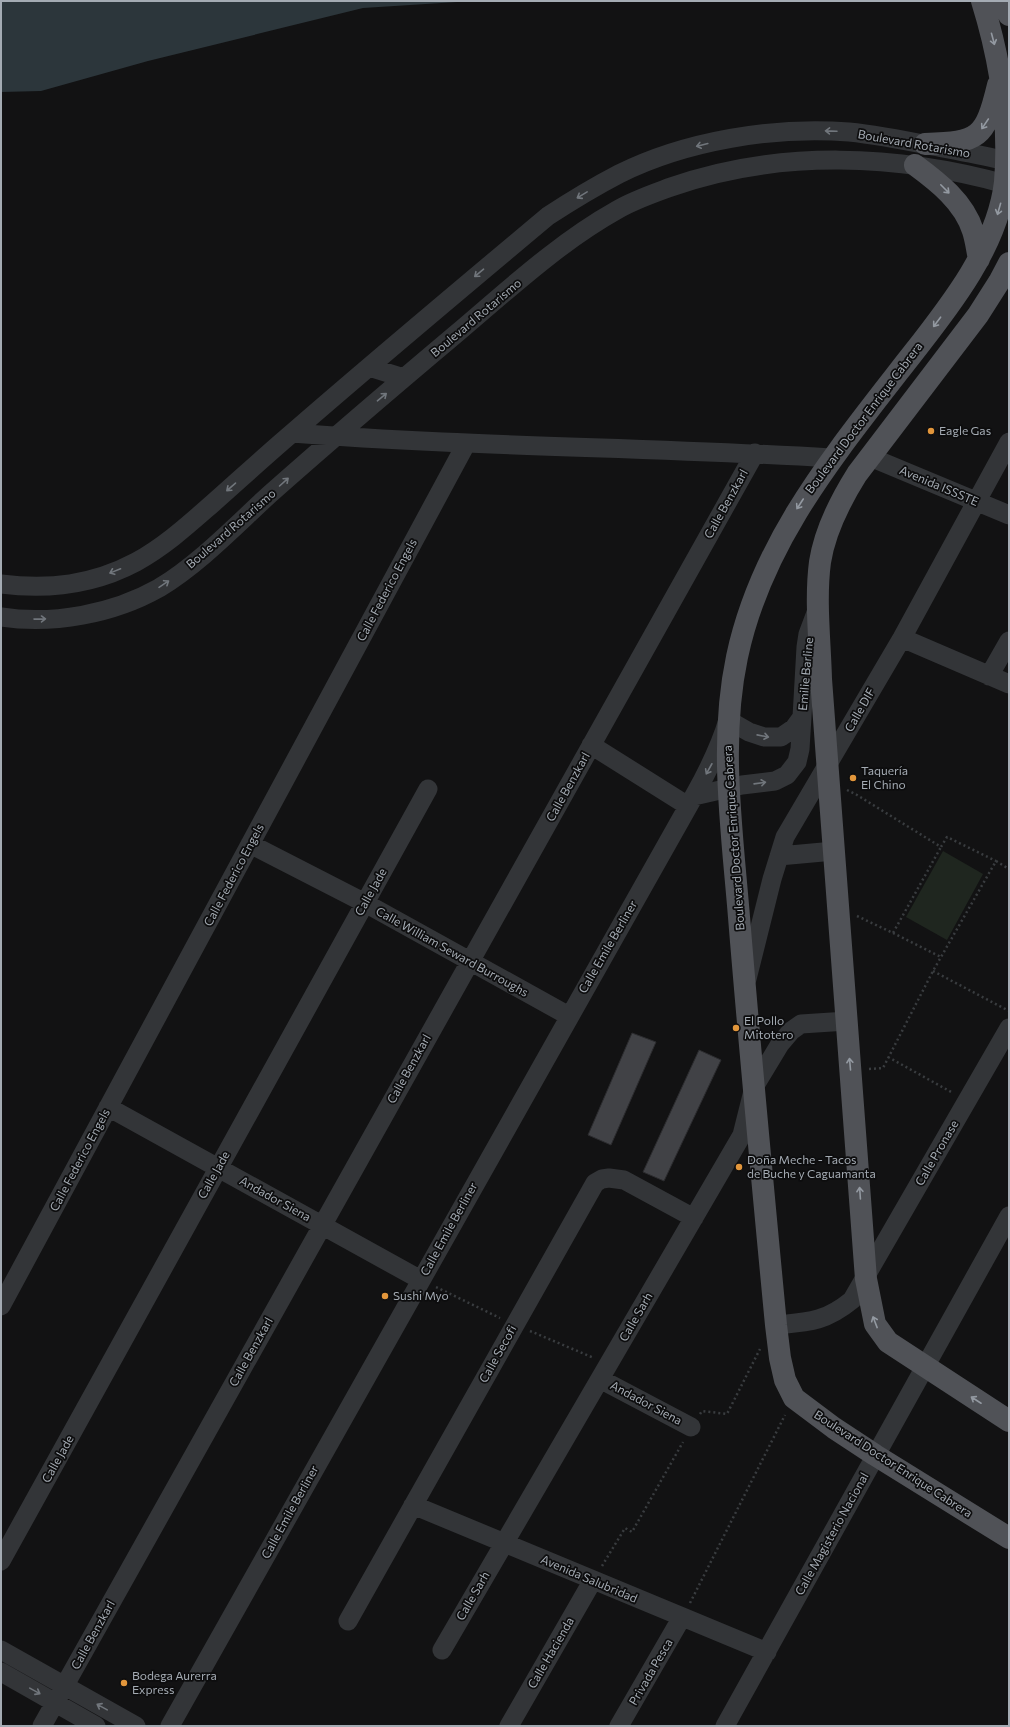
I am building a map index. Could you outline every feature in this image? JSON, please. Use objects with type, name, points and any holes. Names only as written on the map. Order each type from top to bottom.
[{"type":"main road","name":"Boulevard Doctor Enrique Cabrera","points":[[982,1],[1001,74],[1008,162],[1007,184],[993,227],[979,259],[942,315],[831,458],[795,513],[777,544],[763,576],[738,652],[731,686],[728,720],[727,767],[745,990],[776,1325],[780,1358],[785,1380],[794,1398],[834,1428],[1009,1538]]},
{"type":"main road","points":[[1004,1],[1009,15]]},
{"type":"main road","points":[[925,144],[969,140],[978,133],[986,125],[990,116],[1001,74]]},
{"type":"main road","points":[[915,165],[945,189],[965,215],[973,230],[979,259]]},
{"type":"main road","points":[[1008,265],[978,315],[870,457],[845,493],[837,508],[826,537],[820,562],[818,605],[821,679],[866,1279],[875,1324],[888,1342],[1009,1421]]},
{"type":"street","name":"Boulevard Rotarismo","points":[[1,584],[29,587],[57,587],[89,581],[136,562],[170,541],[292,433],[548,216],[585,193],[620,174],[656,158],[703,144],[743,137],[784,132],[848,132],[895,138],[1008,162]]},
{"type":"street","name":"Boulevard Rotarismo","points":[[1,617],[45,620],[76,616],[130,601],[159,588],[189,567],[335,436],[563,245],[617,210],[644,197],[715,173],[755,165],[821,160],[883,162],[915,165],[1007,184]]},
{"type":"street","points":[[369,367],[404,378]]},
{"type":"street","points":[[292,433],[466,444],[755,453],[831,458]]},
{"type":"street","name":"Calle DIF","points":[[745,990],[757,938],[785,837],[828,774],[1009,442]]},
{"type":"street","name":"Calle Federico Engels","points":[[1,1306],[466,444]]},
{"type":"street","name":"Calle Benzkarl","points":[[55,1703],[755,453]]},
{"type":"street","name":"Avenida ISSSTE","points":[[870,457],[1009,515]]},
{"type":"street","name":"Emilie Barline","points":[[728,720],[749,732],[764,737],[774,738],[781,737],[789,732],[802,717],[806,647],[808,634],[818,605]]},
{"type":"street","points":[[902,638],[1009,684]]},
{"type":"street","points":[[989,676],[1009,641]]},
{"type":"street","points":[[591,745],[691,801],[729,788],[775,781],[787,775],[797,762],[800,749],[802,717]]},
{"type":"street","points":[[691,801],[713,761],[728,720]]},
{"type":"street","name":"Calle Jade","points":[[1,1561],[428,789]]},
{"type":"street","name":"Calle Emile Berliner","points":[[170,1726],[691,801]]},
{"type":"street","name":"Calle William Seward Burroughs","points":[[250,844],[365,903],[569,1016]]},
{"type":"street","points":[[779,856],[834,851]]},
{"type":"street","name":"Calle Sarh","points":[[442,1650],[742,1135],[754,1087],[780,1044],[791,1031],[801,1024],[846,1021]]},
{"type":"street","name":"Calle Pronase","points":[[776,1325],[806,1322],[825,1318],[840,1310],[852,1300],[866,1279],[1009,1028]]},
{"type":"street","name":"Andador Siena","points":[[108,1107],[421,1280]]},
{"type":"street","name":"Calle Secofi","points":[[348,1621],[595,1183],[602,1179],[609,1178],[624,1180],[694,1218]]},
{"type":"street","name":"Calle Magisterio Nacional","points":[[725,1726],[1009,1216]]},
{"type":"street","name":"Andador Siena","points":[[600,1379],[691,1427]]},
{"type":"street","name":"Avenida Salubridad","points":[[413,1505],[767,1652]]},
{"type":"street","name":"Calle Hacienda","points":[[509,1726],[593,1580]]},
{"type":"street","name":"Privada Pesca","points":[[619,1726],[682,1617]]},
{"type":"street","points":[[1,1650],[136,1726]]},
{"type":"street","points":[[1,1672],[96,1726]]},
{"type":"street","points":[[42,1726],[55,1703]]},
{"type":"path","points":[[828,774],[857,795],[941,847]]},
{"type":"path","points":[[893,933],[947,837],[1009,869]]},
{"type":"path","points":[[850,1070],[882,1068],[933,970],[996,861]]},
{"type":"path","points":[[838,907],[941,957]]},
{"type":"path","points":[[933,970],[1009,1012]]},
{"type":"path","points":[[888,1057],[967,1101]]},
{"type":"path","points":[[593,1580],[625,1528],[632,1532],[691,1427],[702,1412],[727,1414],[762,1345],[776,1325]]},
{"type":"path","points":[[682,1617],[794,1398]]},
{"type":"shaded area","points":[[1,1],[473,1],[363,8],[148,61],[41,91],[1,92]]},
{"type":"shaded area","points":[[943,851],[983,874],[947,940],[906,917]]},
{"type":"building","points":[[632,1033],[656,1042],[611,1145],[588,1135]]},
{"type":"building","points":[[699,1050],[721,1060],[664,1181],[643,1172]]},
{"type":"place","name":"Eagle Gas","points":[[931,431]]},
{"type":"place","name":"Taquería El Chino","points":[[853,778]]},
{"type":"place","name":"El Pollo Mitotero","points":[[736,1028]]},
{"type":"place","name":"Doña Meche - Tacos de Buche y Caguamanta","points":[[739,1167]]},
{"type":"place","name":"Sushi Myo","points":[[385,1296]]},
{"type":"place","name":"Bodega Aurerra Express","points":[[124,1683]]}]
